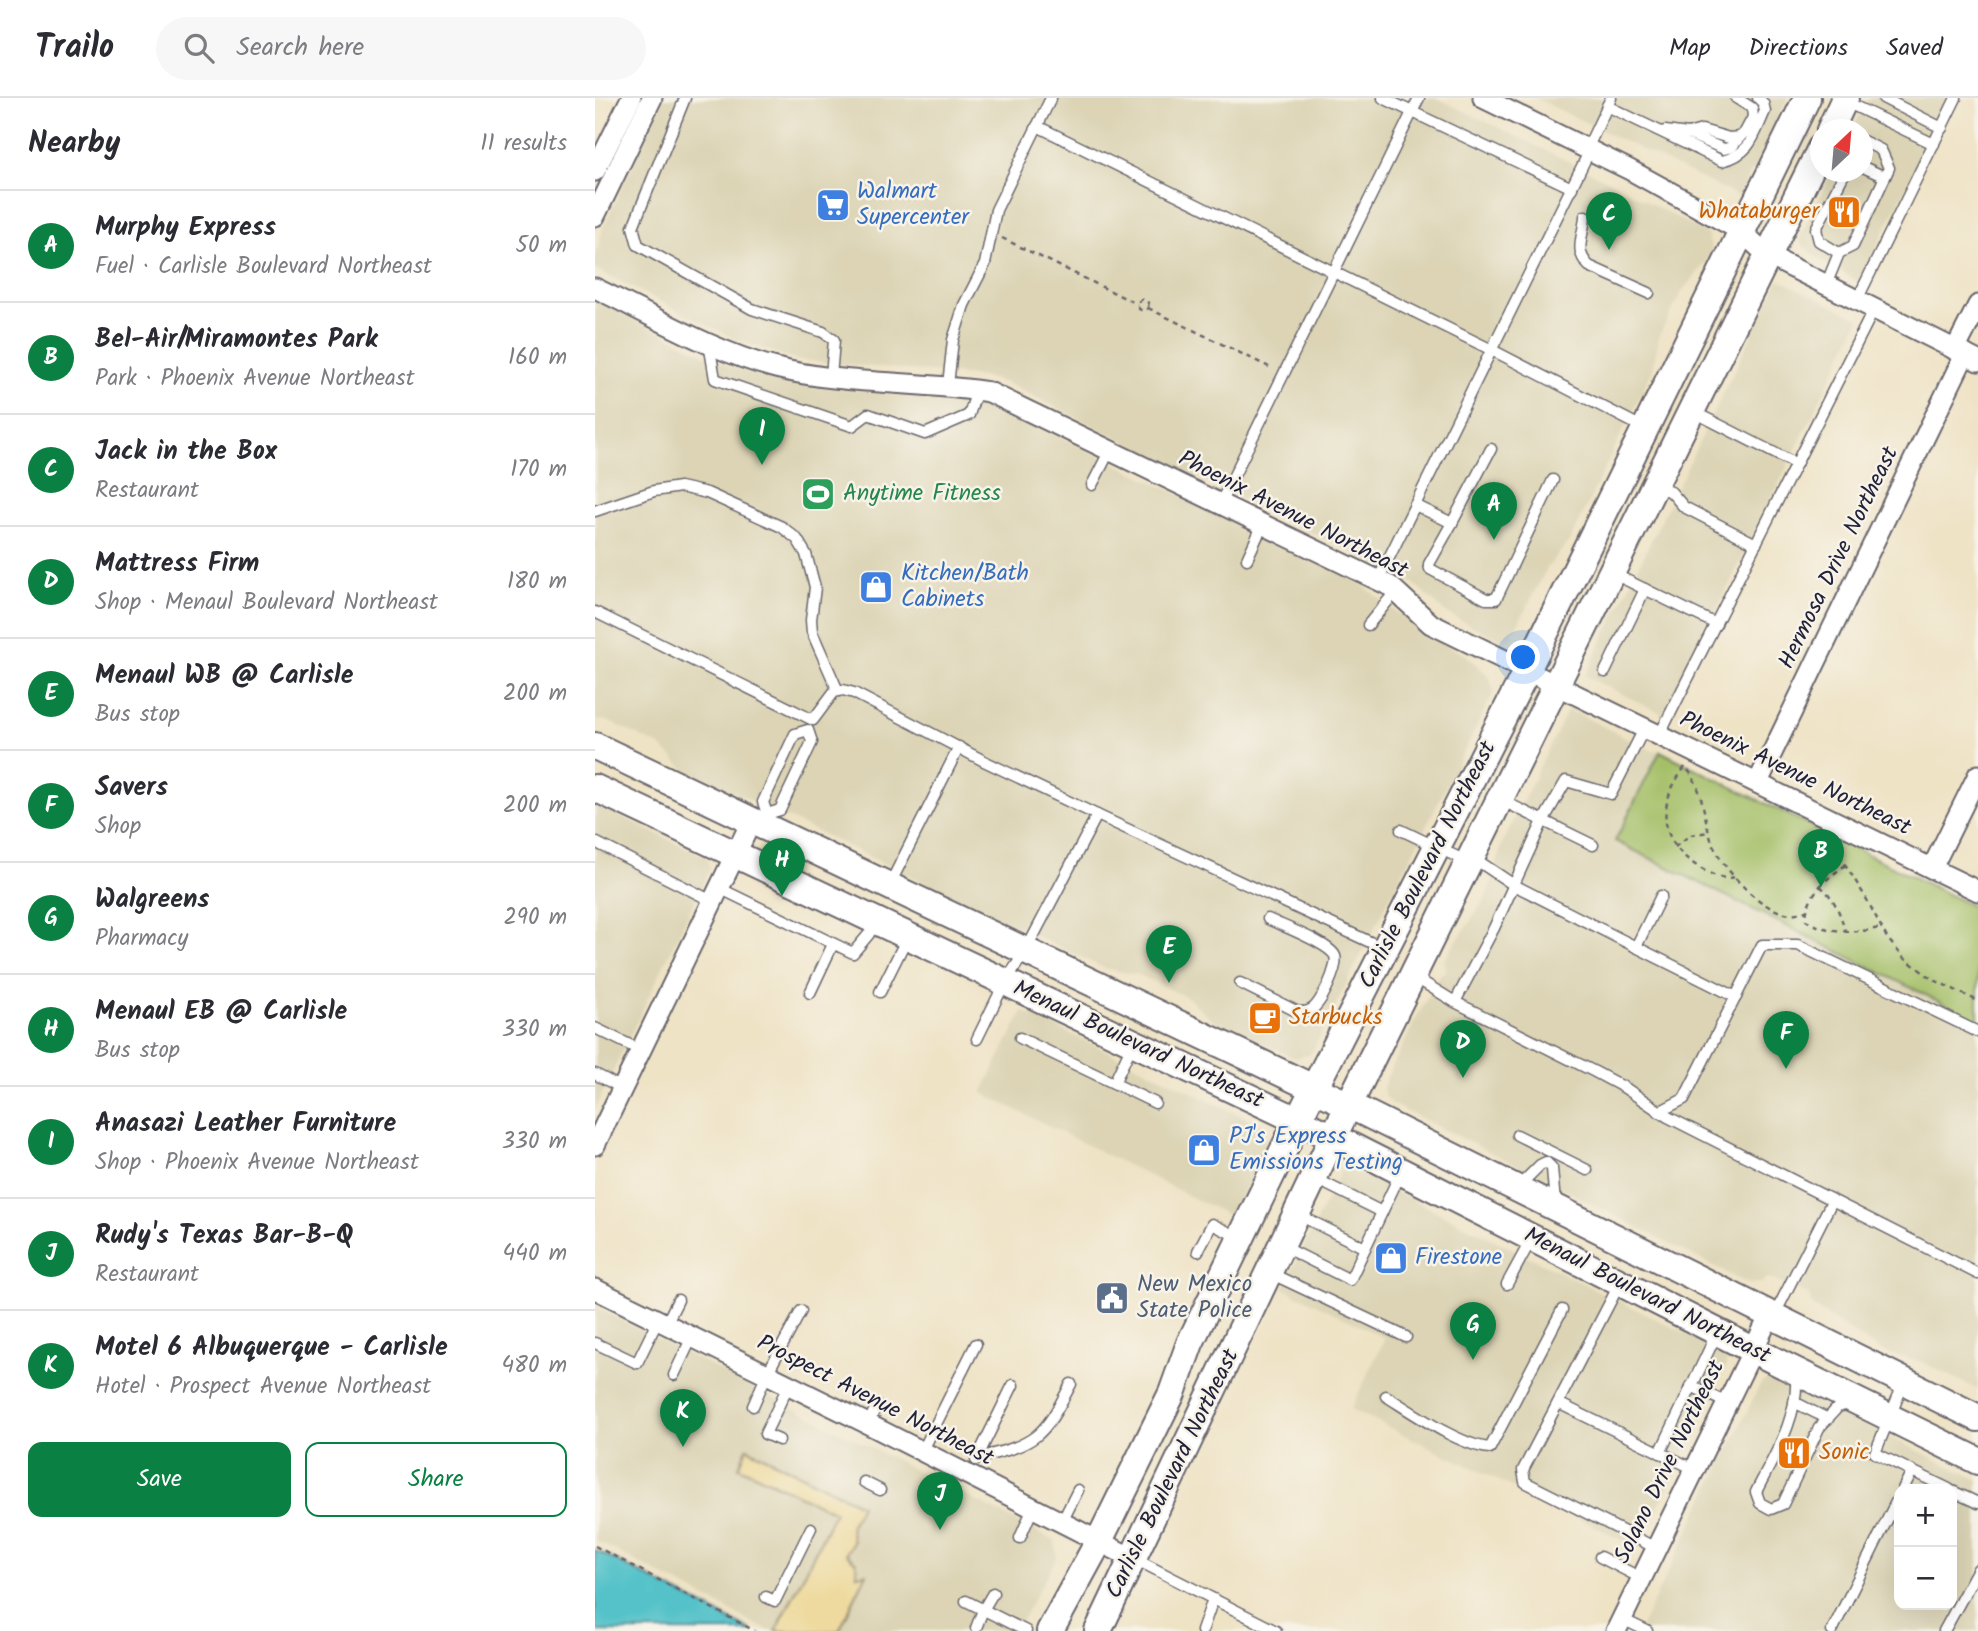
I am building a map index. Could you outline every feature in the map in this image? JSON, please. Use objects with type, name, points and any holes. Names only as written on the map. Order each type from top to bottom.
[{"type":"main road","name":"Carlisle Boulevard Northeast","points":[[1050,1631],[1100,1541],[1172,1393],[1190,1343],[1298,1120],[1527,670],[1807,98]]},
{"type":"main road","name":"Carlisle Boulevard Northeast","points":[[1836,119],[1844,100]]},
{"type":"main road","name":"Carlisle Boulevard Northeast","points":[[1098,1631],[1333,1137],[1810,172]]},
{"type":"main road","points":[[1611,573],[1613,539],[1654,457],[1655,445],[1645,428]]},
{"type":"main road","name":"Menaul Boulevard Northeast","points":[[595,746],[761,820],[888,886],[1349,1105],[1978,1418]]},
{"type":"main road","name":"Menaul Boulevard Northeast","points":[[595,788],[1333,1137],[1978,1461]]},
{"type":"main road","points":[[1532,1237],[1552,1230],[1616,1257],[1634,1260],[1651,1256]]},
{"type":"street","points":[[1483,98],[1588,149],[1741,231],[1767,255],[1966,355]]},
{"type":"street","points":[[595,171],[640,100]]},
{"type":"street","points":[[595,216],[640,100]]},
{"type":"street","name":"Phoenix Avenue Northeast","points":[[595,288],[709,343],[776,368],[831,377],[948,385],[989,391],[1378,580],[1396,590],[1431,624],[1978,891]]},
{"type":"street","name":"Hermosa Drive Northeast","points":[[1758,782],[1966,355],[1978,305]]},
{"type":"street","points":[[1932,868],[1978,775]]},
{"type":"street","points":[[595,1145],[735,854],[761,820]]},
{"type":"street","name":"Prospect Avenue Northeast","points":[[595,1289],[868,1423],[1132,1558]]},
{"type":"street","name":"Solano Drive Northeast","points":[[1619,1625],[1772,1316]]},
{"type":"lane","points":[[685,98],[633,227],[638,245],[753,309],[823,332],[834,340],[831,377]]},
{"type":"lane","points":[[948,385],[953,340],[964,305],[985,264],[996,210],[1051,98]]},
{"type":"lane","points":[[1383,98],[1571,188]]},
{"type":"lane","points":[[1220,504],[1419,98]]},
{"type":"lane","points":[[1658,130],[1688,134],[1702,130],[1729,138],[1739,137],[1753,117],[1752,108],[1736,98]]},
{"type":"lane","points":[[1378,580],[1571,188],[1609,102],[1658,130],[1723,161],[1733,159],[1748,147],[1765,111],[1759,98]]},
{"type":"lane","points":[[1455,1002],[1494,928],[1543,821],[1566,781],[1611,794],[1653,731],[1716,624],[1796,464],[1934,144],[1957,98]]},
{"type":"lane","points":[[1886,99],[1942,128]]},
{"type":"lane","points":[[1844,100],[1934,144]]},
{"type":"lane","points":[[1038,126],[1645,428]]},
{"type":"lane","points":[[1826,285],[1839,253],[1853,246],[1889,168],[1881,150],[1873,146]]},
{"type":"lane","points":[[1873,172],[1885,177]]},
{"type":"lane","points":[[1839,253],[1819,241],[1815,229],[1840,182]]},
{"type":"lane","points":[[1585,216],[1579,250],[1583,260],[1589,266],[1649,293]]},
{"type":"lane","points":[[709,343],[715,379],[852,426],[868,414],[925,434],[969,415],[977,390]]},
{"type":"lane","points":[[1691,411],[1796,464]]},
{"type":"lane","points":[[1491,449],[1429,564],[1430,569],[1486,599],[1496,598],[1553,480]]},
{"type":"lane","points":[[1092,485],[1110,450]]},
{"type":"lane","points":[[1654,486],[1671,492],[1684,507],[1756,544]]},
{"type":"lane","points":[[595,511],[654,491],[680,487],[696,488],[782,527],[797,539],[806,554],[815,587],[812,632],[838,691]]},
{"type":"lane","points":[[1415,505],[1452,523]]},
{"type":"lane","points":[[1247,559],[1263,524]]},
{"type":"lane","points":[[1611,573],[1716,624]]},
{"type":"lane","points":[[1605,672],[1645,589]]},
{"type":"lane","points":[[1368,625],[1396,590]]},
{"type":"lane","points":[[595,612],[813,719]]},
{"type":"lane","points":[[761,820],[780,810],[812,742],[808,730],[813,719],[834,692],[843,690],[854,693],[1097,815],[1385,949]]},
{"type":"lane","points":[[761,820],[763,802],[795,734],[808,730]]},
{"type":"lane","points":[[888,886],[959,747]]},
{"type":"lane","points":[[1500,800],[1593,845]]},
{"type":"lane","points":[[977,1039],[1005,982],[1025,952],[1097,815]]},
{"type":"lane","points":[[1401,830],[1470,860],[1736,997]]},
{"type":"lane","points":[[595,842],[853,953],[869,934],[875,920]]},
{"type":"lane","points":[[1636,947],[1661,896]]},
{"type":"lane","points":[[1240,984],[1296,1011],[1305,1012],[1315,1008],[1330,981],[1336,964],[1335,956],[1328,948],[1268,919]]},
{"type":"lane","points":[[880,992],[908,936]]},
{"type":"lane","points":[[810,993],[833,944]]},
{"type":"lane","points":[[1659,1112],[1684,1099],[1762,945],[1798,945],[1978,1032]]},
{"type":"lane","points":[[1413,976],[1455,1002],[1625,1088],[1659,1112],[1978,1273]]},
{"type":"lane","points":[[595,1028],[641,1050]]},
{"type":"lane","points":[[1020,1038],[1155,1103]]},
{"type":"lane","points":[[1114,1083],[1134,1043]]},
{"type":"lane","points":[[595,1074],[622,1087]]},
{"type":"lane","points":[[1517,1135],[1587,1170]]},
{"type":"lane","points":[[1549,1164],[1554,1154]]},
{"type":"lane","points":[[1516,1189],[1546,1162],[1552,1168],[1556,1208]]},
{"type":"lane","points":[[1282,1246],[1350,1279],[1401,1171]]},
{"type":"lane","points":[[1314,1178],[1382,1212]]},
{"type":"lane","points":[[1772,1316],[1832,1201]]},
{"type":"lane","points":[[1297,1214],[1364,1248]]},
{"type":"lane","points":[[1198,1251],[1212,1224],[1241,1238]]},
{"type":"lane","points":[[1507,1284],[1532,1237]]},
{"type":"lane","points":[[1269,1273],[1406,1337]]},
{"type":"lane","points":[[1620,1282],[1523,1470],[1525,1482],[1656,1548]]},
{"type":"lane","points":[[595,1343],[637,1363],[678,1300]]},
{"type":"lane","points":[[1386,1396],[1438,1427],[1479,1447],[1490,1448],[1562,1310]]},
{"type":"lane","points":[[753,1406],[801,1311]]},
{"type":"lane","points":[[1660,1453],[1718,1332]]},
{"type":"lane","points":[[674,1375],[692,1337]]},
{"type":"lane","points":[[921,1452],[976,1344]]},
{"type":"lane","points":[[1795,1371],[1797,1386],[1788,1428],[1756,1492],[1760,1503],[1771,1509],[1783,1504],[1819,1428],[1838,1407],[1859,1402]]},
{"type":"lane","points":[[1905,1382],[1875,1453],[1938,1484]]},
{"type":"lane","points":[[779,1440],[765,1434],[789,1384]]},
{"type":"lane","points":[[977,1458],[1015,1449],[1037,1437],[1057,1412],[1071,1384]]},
{"type":"lane","points":[[968,1476],[1013,1385]]},
{"type":"lane","points":[[1691,1386],[1727,1403]]},
{"type":"lane","points":[[1794,1402],[1828,1419]]},
{"type":"lane","points":[[1558,1403],[1694,1469]]},
{"type":"lane","points":[[868,1423],[877,1405]]},
{"type":"lane","points":[[1906,1484],[1912,1471]]},
{"type":"lane","points":[[864,1482],[880,1490]]},
{"type":"lane","points":[[1062,1522],[1078,1490]]},
{"type":"lane","points":[[1957,1493],[1978,1503]]},
{"type":"lane","points":[[1832,1631],[1894,1506]]},
{"type":"lane","points":[[1020,1538],[1033,1508]]},
{"type":"lane","points":[[766,1597],[775,1601],[811,1528]]},
{"type":"lane","points":[[1601,1557],[1641,1578]]},
{"type":"lane","points":[[1132,1558],[1276,1631]]},
{"type":"lane","points":[[1944,1631],[1978,1569]]},
{"type":"lane","points":[[976,1628],[993,1593]]},
{"type":"lane","points":[[1202,1631],[1213,1599]]},
{"type":"lane","points":[[966,1601],[1026,1631]]},
{"type":"lane","points":[[1619,1625],[1647,1631]]},
{"type":"path","points":[[997,236],[1137,304],[1141,310],[1148,308],[1269,366]]},
{"type":"path","points":[[1137,304],[1144,299],[1148,308]]},
{"type":"path","points":[[1735,877],[1728,879],[1708,873],[1675,846],[1667,834],[1665,817],[1671,792],[1685,763],[1699,788],[1709,832],[1718,854],[1735,877],[1748,891],[1777,910],[1786,914],[1807,911]]},
{"type":"path","points":[[1822,828],[1892,945],[1913,966],[1932,979],[1978,1001]]},
{"type":"path","points":[[1675,846],[1690,835],[1709,832]]},
{"type":"path","points":[[1846,865],[1830,875],[1820,886],[1807,911],[1806,920],[1845,930],[1871,931],[1882,927]]},
{"type":"path","points":[[1820,886],[1837,907],[1845,930]]},
{"type":"path","points":[[595,1546],[755,1631]]},
{"type":"shaded area","points":[[664,98],[1437,98],[1607,180],[1707,234],[1712,250],[1705,264],[1683,290],[1659,336],[1653,369],[1570,540],[1547,568],[1511,637],[1503,641],[1446,613],[1412,582],[1006,383],[984,377],[796,360],[739,341],[595,269],[595,249],[598,250],[603,227]]},
{"type":"shaded area","points":[[1535,98],[1788,98],[1741,193],[1737,196]]},
{"type":"shaded area","points":[[1868,98],[1951,98],[1859,282],[1820,260],[1800,243],[1800,237],[1827,182],[1873,182],[1873,119],[1858,119]]},
{"type":"shaded area","points":[[1781,280],[1860,319],[1665,715],[1585,676],[1778,281]]},
{"type":"shaded area","points":[[595,300],[731,367],[797,385],[987,402],[1355,579],[1420,631],[1467,656],[1489,676],[1494,692],[1311,1054],[1295,1058],[1215,1022],[1189,998],[1139,975],[1106,969],[685,769],[660,746],[608,721],[595,720]]},
{"type":"shaded area","points":[[1568,709],[1651,750],[1660,751],[1615,841],[1978,1021],[1978,1390],[1920,1361],[1878,1349],[1812,1306],[1808,1294],[1767,1278],[1762,1283],[1748,1284],[1394,1105],[1385,1096],[1385,1081],[1420,1011],[1441,974],[1446,971],[1444,960],[1487,896],[1502,844]]},
{"type":"shaded area","points":[[595,804],[706,857],[710,869],[595,1109]]},
{"type":"shaded area","points":[[1023,1011],[1259,1124],[1264,1131],[1266,1147],[1232,1217],[982,1093]]},
{"type":"shaded area","points":[[1346,1167],[1723,1352],[1727,1360],[1726,1366],[1638,1548],[1351,1409],[1385,1338],[1283,1288],[1342,1169]]},
{"type":"shaded area","points":[[595,1307],[1055,1541],[1057,1557],[1016,1631],[839,1631],[867,1574],[857,1575],[856,1567],[846,1553],[853,1542],[850,1527],[861,1505],[748,1448],[739,1467],[835,1512],[776,1631],[769,1631],[595,1540]]},
{"type":"shaded area","points":[[1771,1379],[1978,1480],[1978,1631],[1639,1631],[1760,1385]]},
{"type":"green space","points":[[1660,751],[1978,909],[1978,1021],[1615,841]]},
{"type":"sand","points":[[747,1448],[861,1505],[850,1527],[853,1542],[846,1553],[856,1562],[857,1575],[867,1573],[839,1631],[776,1631],[835,1512],[739,1467]]},
{"type":"water","points":[[595,1550],[752,1631],[595,1631]]},
{"type":"place","name":"Walmart Supercenter","points":[[833,205]]},
{"type":"place","name":"Whataburger","points":[[1844,212]]},
{"type":"place","name":"Jack in the Box","points":[[1609,250]]},
{"type":"place","name":"Anasazi Leather Furniture","points":[[762,465]]},
{"type":"place","name":"Anytime Fitness","points":[[818,494]]},
{"type":"place","name":"Murphy Express","points":[[1494,540]]},
{"type":"place","name":"Kitchen/Bath Cabinets","points":[[876,587]]},
{"type":"place","name":"Bel-Air/Miramontes Park","points":[[1821,887]]},
{"type":"place","name":"Menaul EB @ Carlisle","points":[[782,896]]},
{"type":"place","name":"Menaul WB @ Carlisle","points":[[1169,983]]},
{"type":"place","name":"Starbucks","points":[[1265,1018]]},
{"type":"place","name":"Savers","points":[[1786,1069]]},
{"type":"place","name":"Mattress Firm","points":[[1463,1078]]},
{"type":"place","name":"PJ's Express Emissions Testing","points":[[1204,1150]]},
{"type":"place","name":"Firestone","points":[[1391,1258]]},
{"type":"place","name":"New Mexico State Police","points":[[1112,1298]]},
{"type":"place","name":"Walgreens","points":[[1473,1360]]},
{"type":"place","name":"Motel 6 Albuquerque - Carlisle","points":[[683,1447]]},
{"type":"place","name":"Sonic","points":[[1794,1453]]},
{"type":"place","name":"Rudy's Texas Bar-B-Q","points":[[940,1530]]}]
